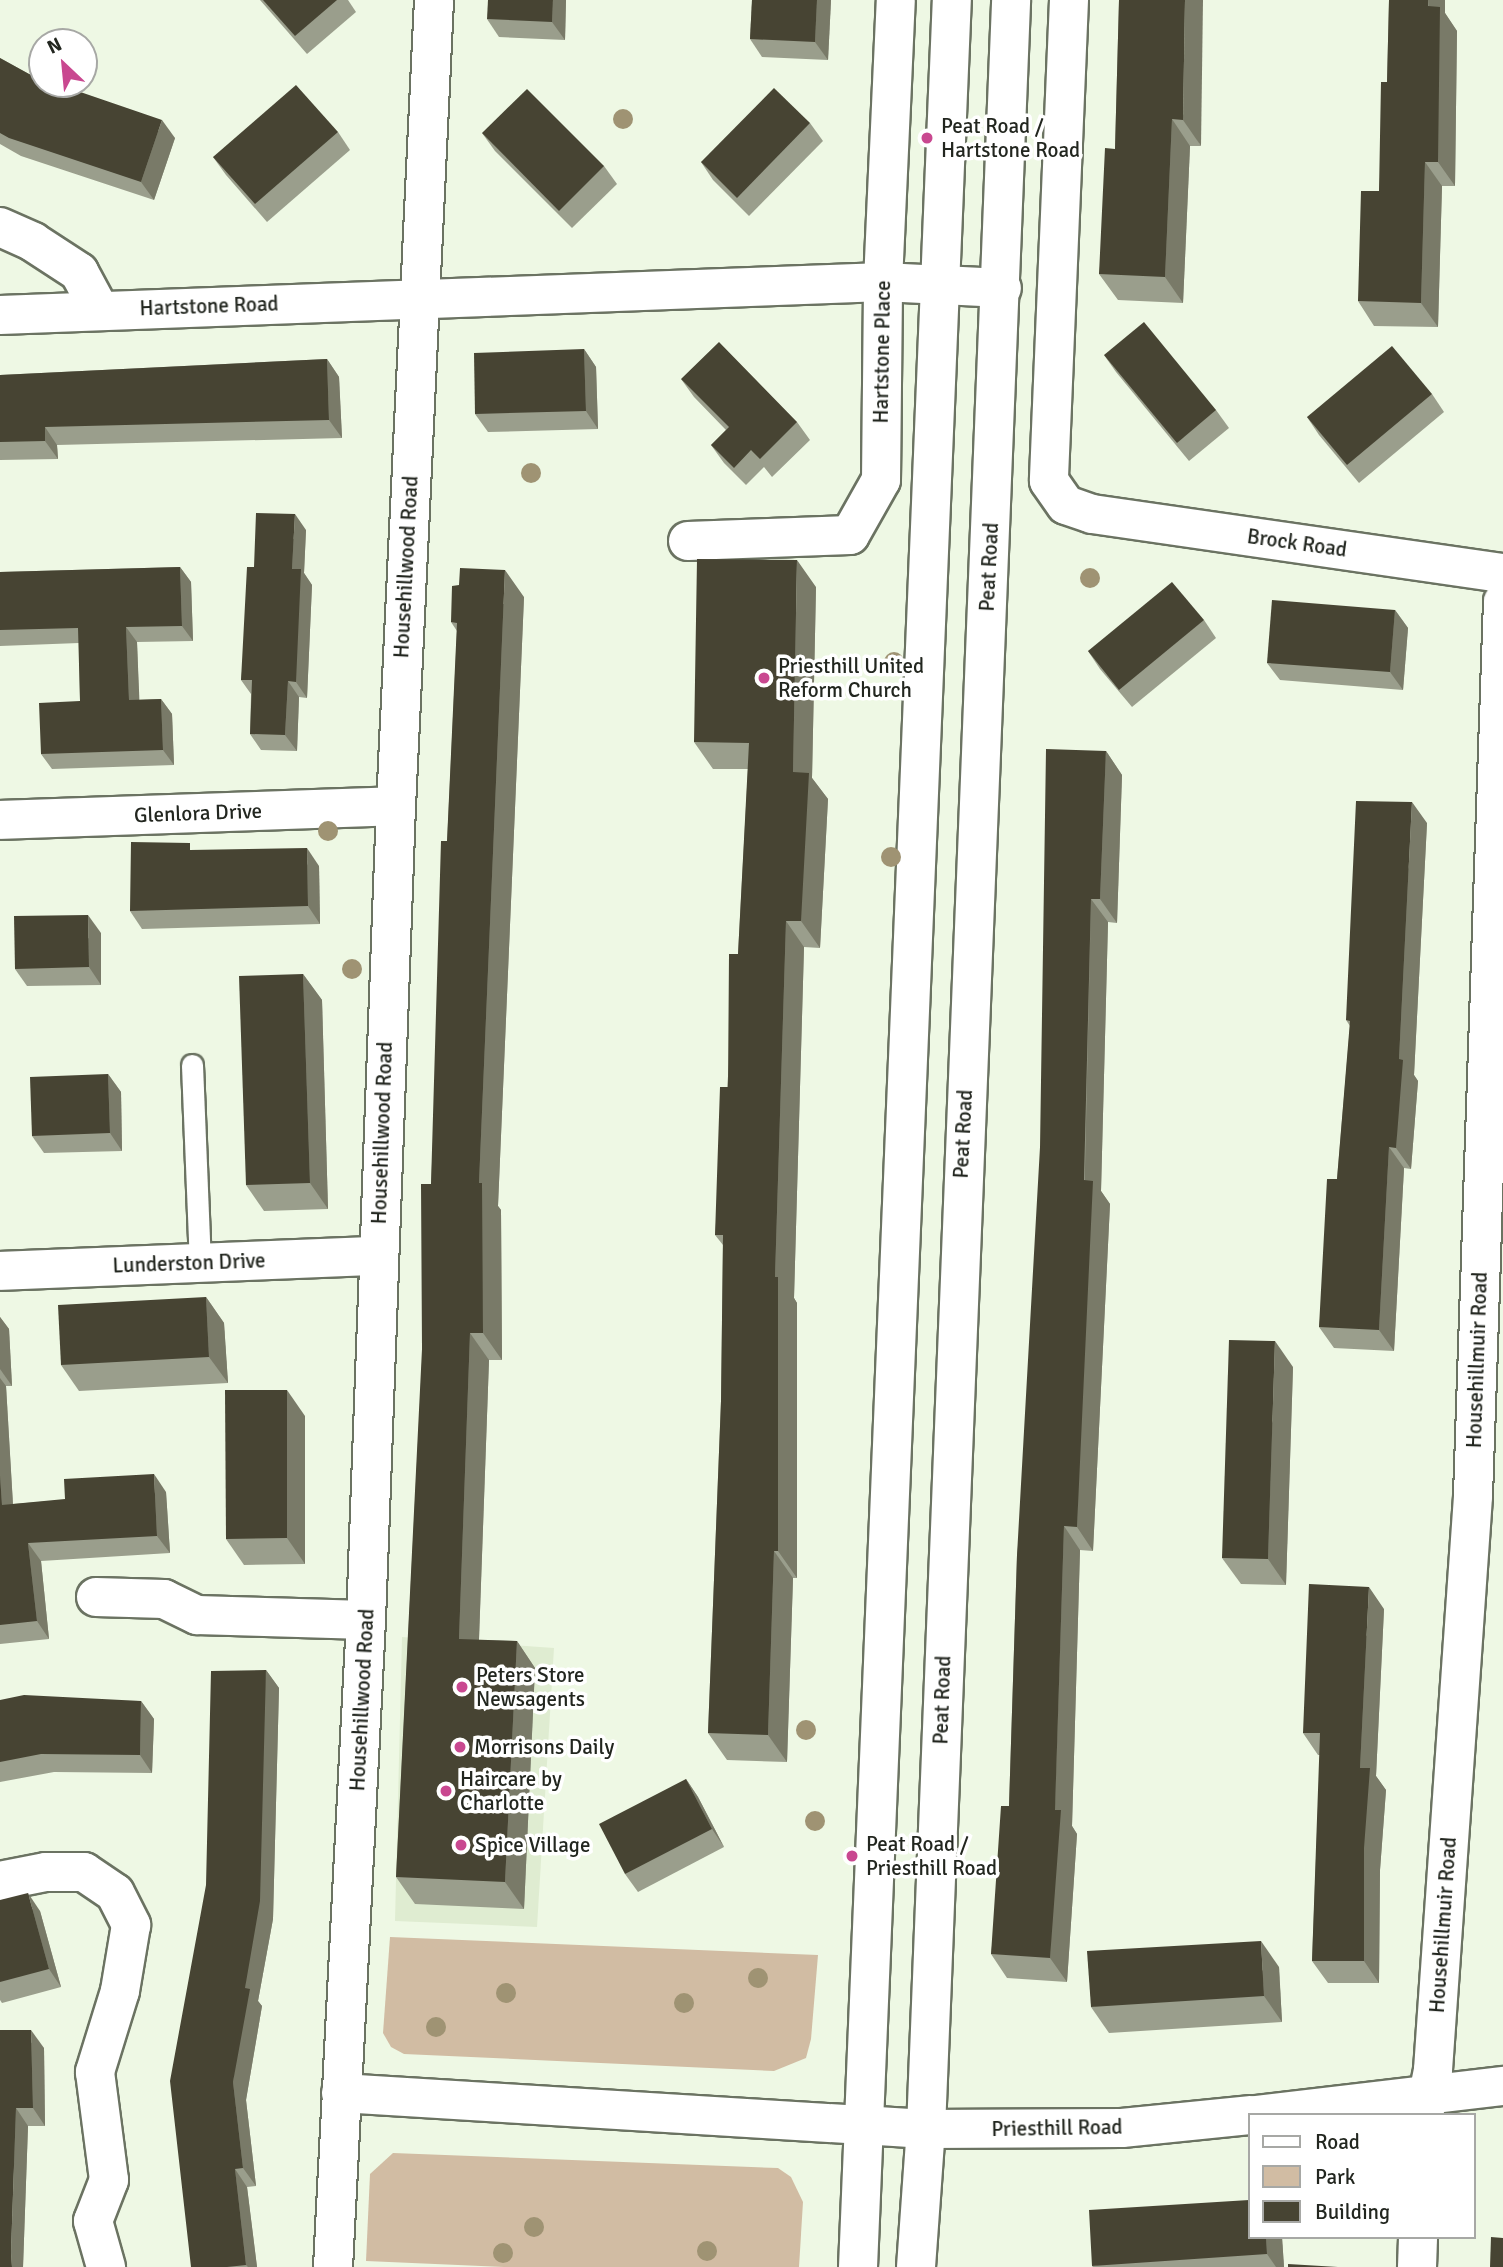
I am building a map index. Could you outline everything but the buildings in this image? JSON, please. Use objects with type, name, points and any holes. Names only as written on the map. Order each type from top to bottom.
[{"type":"street","name":"Househillwood Road","points":[[333,2267],[366,1620],[377,1256],[434,0]]},
{"type":"street","name":"Hartstone Place","points":[[688,541],[850,535],[881,480],[883,282],[896,0]]},
{"type":"street","points":[[858,2267],[952,0]]},
{"type":"street","name":"Peat Road","points":[[916,2267],[926,2129],[961,1185],[1002,288],[1011,0]]},
{"type":"street","name":"Brock Road","points":[[1069,0],[1049,481],[1066,505],[1092,514],[1503,573]]},
{"type":"street","points":[[0,227],[33,242],[79,272],[100,311]]},
{"type":"street","name":"Hartstone Road","points":[[0,315],[883,282],[1002,288]]},
{"type":"street","name":"Househillmuir Road","points":[[1425,2106],[1434,2060],[1488,1495],[1503,602]]},
{"type":"street","name":"Glenlora Drive","points":[[0,820],[396,806]]},
{"type":"street","name":"Lunderston Drive","points":[[0,1271],[377,1256]]},
{"type":"street","points":[[96,1597],[164,1599],[197,1615],[366,1620]]},
{"type":"street","points":[[0,1881],[46,1872],[84,1872],[115,1894],[131,1925],[120,1991],[95,2073],[109,2180],[93,2221],[106,2267]]},
{"type":"street","points":[[1293,2113],[1425,2106],[1503,2086]]},
{"type":"street","name":"Priesthill Road","points":[[341,2093],[926,2129],[1122,2128],[1248,2115]]},
{"type":"street","points":[[1417,2267],[1418,2239]]},
{"type":"lane","points":[[192,1065],[200,1261]]},
{"type":"shaded area","points":[[402,1637],[554,1648],[537,1927],[395,1921]]},
{"type":"green space","points":[[390,1937],[818,1955],[811,2039],[806,2058],[774,2071],[404,2054],[391,2047],[383,2033]]},
{"type":"green space","points":[[393,2153],[778,2168],[791,2177],[803,2202],[799,2267],[504,2267],[366,2261],[370,2174]]},
{"type":"place","name":"Peat Road / Hartstone Road","points":[[927,138]]},
{"type":"place","name":"Priesthill United Reform Church","points":[[764,678]]},
{"type":"place","name":"Peters Store Newsagents","points":[[462,1687]]},
{"type":"place","name":"Morrisons Daily","points":[[460,1747]]},
{"type":"place","name":"Haircare by Charlotte","points":[[446,1791]]},
{"type":"place","name":"Spice Village","points":[[461,1845]]},
{"type":"place","name":"Peat Road / Priesthill Road","points":[[852,1856]]}]
